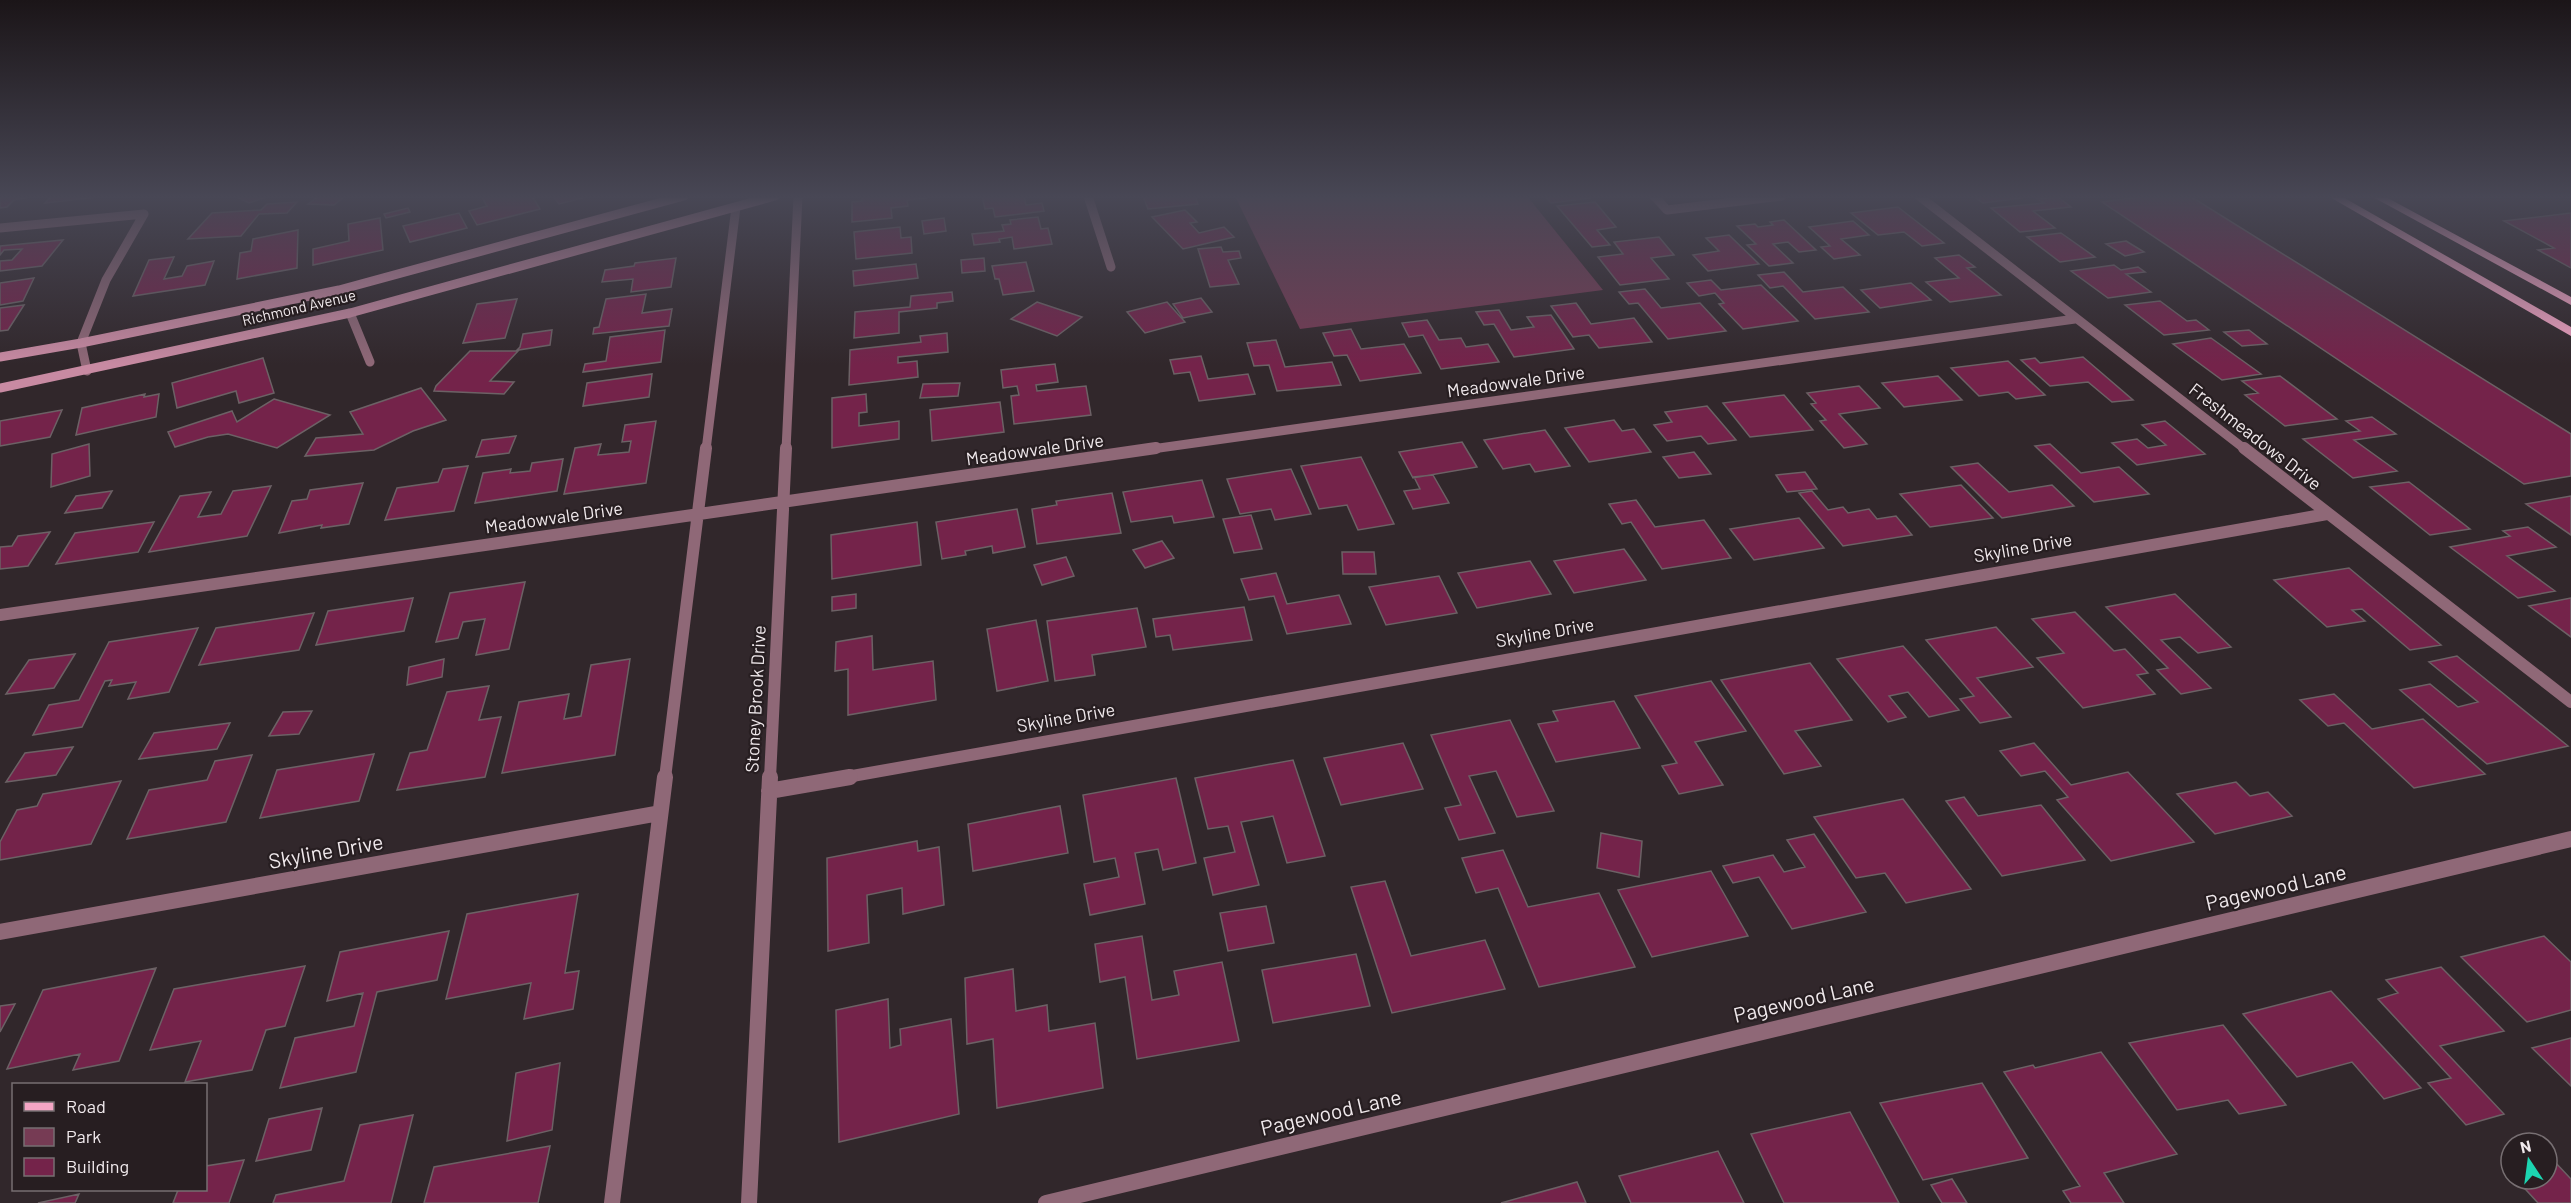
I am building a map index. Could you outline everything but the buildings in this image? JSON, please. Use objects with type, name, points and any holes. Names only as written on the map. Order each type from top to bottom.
[{"type":"main road","name":"Richmond Avenue","points":[[0,357],[339,290],[478,252]]},
{"type":"main road","name":"Richmond Avenue","points":[[0,388],[350,313],[572,252]]},
{"type":"main road","points":[[2431,252],[2571,332]]},
{"type":"main road","points":[[2479,252],[2571,302]]},
{"type":"street","points":[[87,371],[81,342],[106,280],[122,252]]},
{"type":"street","points":[[612,1203],[730,252]]},
{"type":"street","name":"Stoney Brook Drive","points":[[749,1203],[795,252]]},
{"type":"street","points":[[1106,252],[1111,267]]},
{"type":"street","name":"Freshmeadows Drive","points":[[1991,252],[2571,702]]},
{"type":"street","points":[[350,313],[370,362]]},
{"type":"street","name":"Meadowvale Drive","points":[[0,615],[783,501],[2075,319]]},
{"type":"street","name":"Skyline Drive","points":[[769,790],[2327,514]]},
{"type":"street","name":"Skyline Drive","points":[[0,932],[660,813]]},
{"type":"street","name":"Pagewood Lane","points":[[1046,1203],[2571,839]]},
{"type":"green space","points":[[1262,252],[1572,252],[1603,290],[1300,329]]}]
